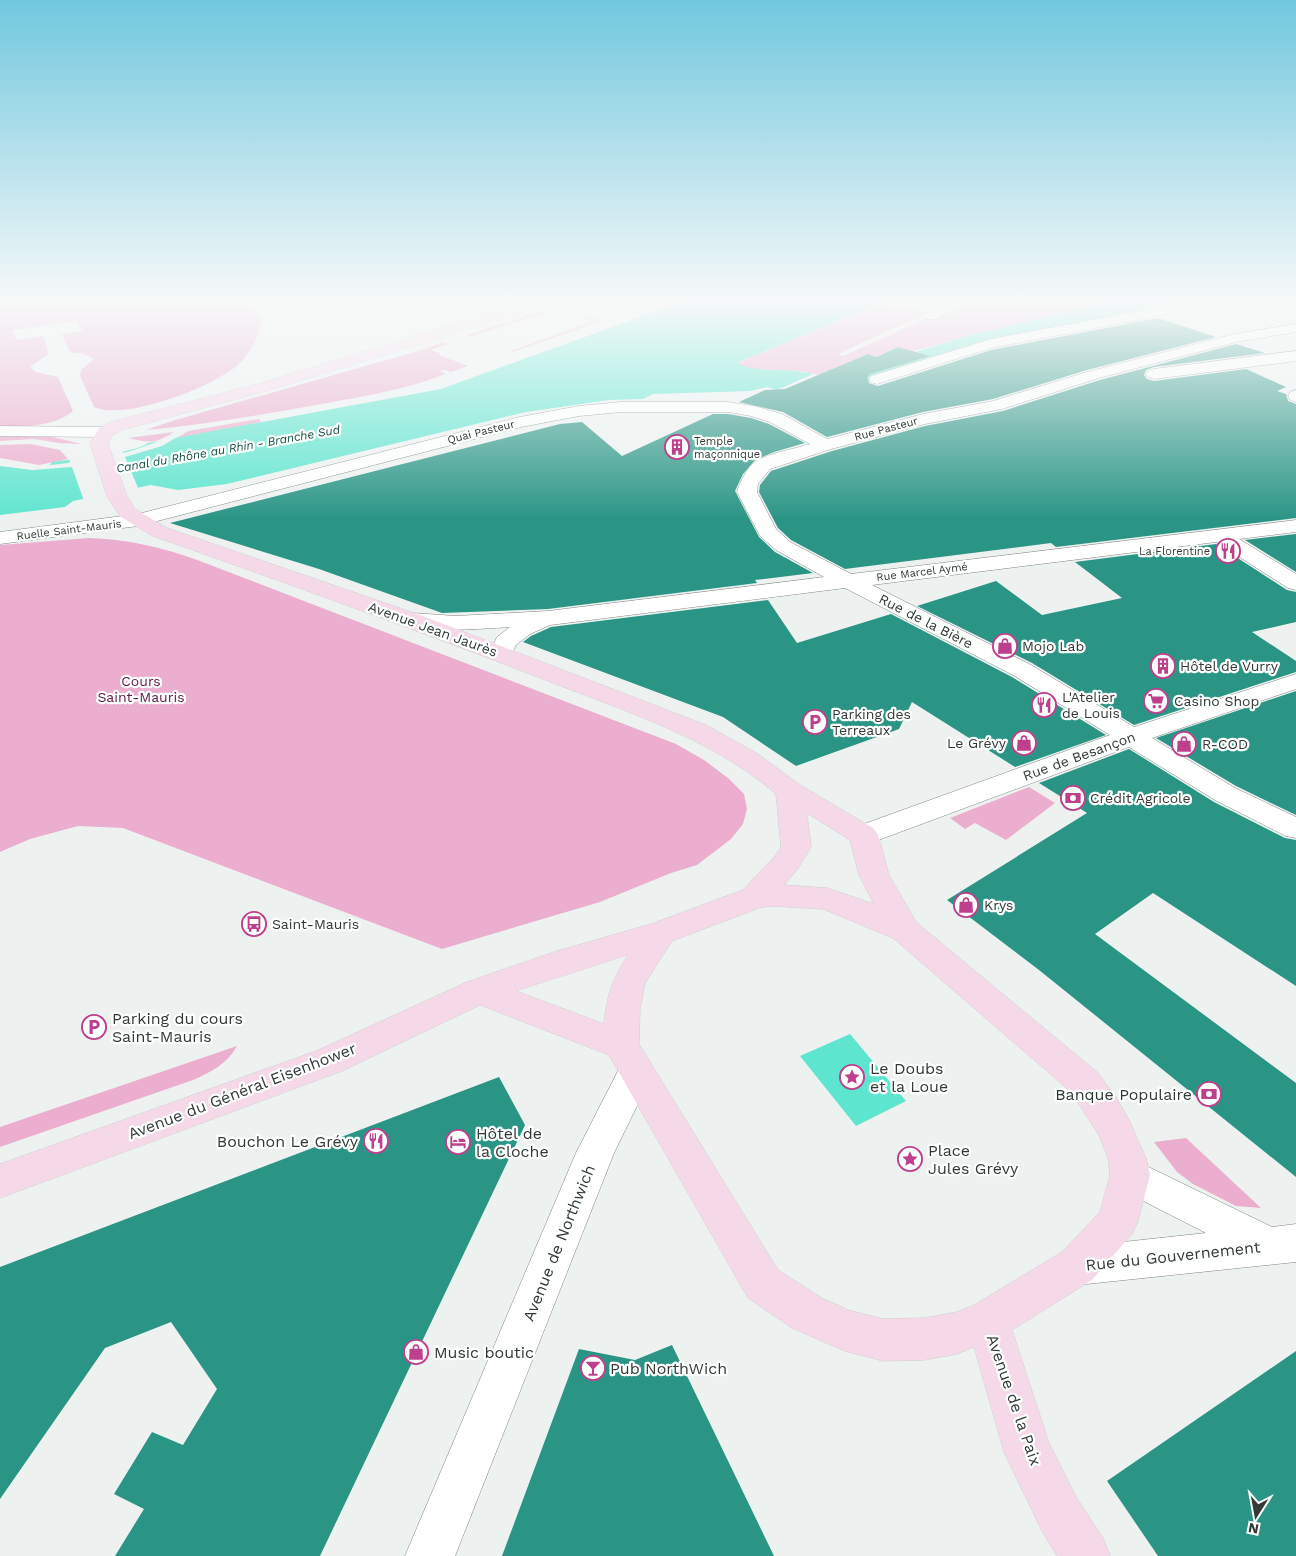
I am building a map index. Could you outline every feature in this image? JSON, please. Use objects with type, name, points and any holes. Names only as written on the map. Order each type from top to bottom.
[{"type":"main road","points":[[105,432],[129,421],[302,375]]},
{"type":"main road","name":"Avenue Jean Jaurès","points":[[105,432],[99,444],[100,452],[117,496],[128,513],[138,520],[177,538],[412,620],[697,731],[748,760],[790,791],[863,835]]},
{"type":"main road","points":[[754,898],[786,863],[796,846],[790,791]]},
{"type":"main road","points":[[863,835],[874,875],[904,930]]},
{"type":"main road","points":[[787,894],[826,899],[861,911],[904,930],[1084,1082],[1116,1130],[1127,1158],[1130,1175],[1118,1221],[1077,1266],[988,1322],[957,1334],[924,1339],[883,1340],[845,1330],[808,1313],[763,1284],[629,1058],[622,1018],[628,984],[639,963],[661,933],[754,898],[787,894]]},
{"type":"main road","name":"Avenue du Général Eisenhower","points":[[0,1181],[329,1061],[479,991],[566,961],[661,933]]},
{"type":"main road","points":[[479,991],[629,1058]]},
{"type":"main road","name":"Avenue de la Paix","points":[[988,1322],[1028,1452],[1059,1514],[1085,1556]]},
{"type":"street","points":[[877,379],[892,375]]},
{"type":"street","name":"Rue Pasteur","points":[[825,445],[923,419],[996,405],[1094,375]]},
{"type":"street","points":[[1081,380],[1098,382],[1154,375]]},
{"type":"street","name":"Quai Pasteur","points":[[138,520],[520,422],[579,411],[621,407],[741,409],[776,418],[825,445]]},
{"type":"street","points":[[0,431],[105,432]]},
{"type":"street","name":"Rue de la Bière","points":[[825,445],[763,465],[758,469],[749,484],[747,492],[767,532],[778,542],[834,574],[1022,670],[1225,794],[1296,829]]},
{"type":"street","name":"Ruelle Saint-Mauris","points":[[0,538],[138,520]]},
{"type":"street","name":"Rue Marcel Aymé","points":[[412,620],[456,623],[548,618],[1296,526]]},
{"type":"street","points":[[1221,536],[1296,583]]},
{"type":"street","name":"Rue Marcel Aymé","points":[[501,654],[505,642],[522,629],[548,618]]},
{"type":"street","name":"Rue de Besançon","points":[[863,835],[1130,737],[1296,681]]},
{"type":"street","name":"Avenue de Northwich","points":[[430,1556],[595,1153],[629,1058]]},
{"type":"street","name":"Rue du Gouvernement","points":[[1130,1175],[1282,1244]]},
{"type":"street","name":"Rue du Gouvernement","points":[[1077,1266],[1282,1244]]},
{"type":"green space","points":[[0,375],[47,375],[58,377],[73,411],[48,423],[28,426],[0,426]]},
{"type":"green space","points":[[224,375],[187,393],[125,410],[108,410],[94,407],[80,376]]},
{"type":"green space","points":[[335,375],[444,375],[398,389],[366,396],[231,419],[146,430]]},
{"type":"green space","points":[[259,419],[261,422],[175,439],[188,431]]},
{"type":"green space","points":[[174,432],[162,439],[152,441],[128,438]]},
{"type":"green space","points":[[0,435],[53,437],[81,444],[34,439],[0,441]]},
{"type":"green space","points":[[31,444],[60,450],[68,459],[39,465],[0,458],[0,445]]},
{"type":"green space","name":"Cours Saint-Mauris","points":[[89,538],[118,540],[146,545],[200,561],[676,744],[704,760],[728,778],[744,794],[747,809],[743,824],[731,839],[697,865],[671,873],[600,902],[442,949],[123,828],[78,826],[30,839],[0,852],[0,545]]},
{"type":"green space","points":[[1029,787],[1055,803],[1006,840],[975,823],[965,829],[950,818]]},
{"type":"green space","points":[[237,1046],[223,1063],[193,1080],[0,1147],[0,1127]]},
{"type":"green space","points":[[1186,1138],[1261,1208],[1236,1206],[1193,1184],[1177,1172],[1154,1142]]},
{"type":"water","name":"Canal du Rhône au Rhin - Branche Sud","points":[[481,375],[812,375],[777,390],[767,387],[750,391],[653,394],[643,399],[609,400],[526,412],[227,484],[178,490],[151,485],[73,501],[65,507],[0,515],[0,466],[33,470],[47,468],[52,462],[118,453],[141,447],[148,443],[441,389]]},
{"type":"water","points":[[849,375],[901,375],[880,381],[856,382]]},
{"type":"water","points":[[850,1034],[906,1101],[856,1126],[800,1056]]},
{"type":"pier","points":[[173,436],[177,437],[162,446],[125,457],[139,490],[84,501],[72,467],[33,470],[0,465],[33,467],[68,463],[70,462],[69,458],[121,449],[123,453]]},
{"type":"building","points":[[819,375],[870,375],[867,378],[869,383],[878,386],[914,375],[1072,375],[993,399],[923,412],[827,437],[783,412],[739,402],[765,390],[785,389]]},
{"type":"building","points":[[1120,375],[1144,375],[1147,379],[1154,381],[1203,375],[1258,375],[1286,387],[1277,391],[1286,394],[1288,401],[1296,404],[1296,518],[1056,547],[1051,543],[845,569],[791,540],[778,528],[759,492],[760,485],[771,471],[832,451],[925,426],[1003,411]]},
{"type":"building","points":[[713,414],[728,414],[751,418],[769,424],[805,443],[755,460],[743,474],[735,491],[759,537],[775,552],[813,573],[755,580],[757,583],[548,609],[442,613],[319,569],[170,523],[560,424],[582,422],[622,456]]},
{"type":"building","points":[[1296,534],[1296,572],[1245,540]]},
{"type":"building","points":[[1216,544],[1287,590],[1296,592],[1296,622],[1252,632],[1296,661],[1296,672],[1134,725],[1032,663],[917,606],[996,581],[1042,615],[1122,598],[1075,562]]},
{"type":"building","points":[[768,600],[797,643],[891,614],[1012,677],[1106,735],[1015,767],[912,702],[899,729],[796,766],[723,717],[523,642],[531,636],[551,627]]},
{"type":"building","points":[[1296,691],[1296,815],[1236,786],[1156,738]]},
{"type":"building","points":[[1129,749],[1214,802],[1285,838],[1296,840],[1296,986],[1153,893],[1095,934],[1296,1083],[1296,1177],[1039,970],[947,900],[1087,813],[1039,783]]},
{"type":"building","points":[[499,1077],[525,1125],[320,1556],[115,1556],[144,1509],[114,1494],[152,1432],[183,1445],[217,1389],[171,1322],[105,1348],[0,1499],[0,1267]]},
{"type":"building","points":[[672,1345],[774,1556],[502,1556],[579,1349],[635,1360]]},
{"type":"building","points":[[1296,1351],[1296,1556],[1158,1556],[1107,1481]]},
{"type":"place","name":"Temple maçonnique","points":[[677,447]]},
{"type":"place","name":"La Florentine","points":[[1228,551]]},
{"type":"place","name":"Mojo Lab","points":[[1005,646]]},
{"type":"place","name":"Hôtel de Vurry","points":[[1163,666]]},
{"type":"place","name":"Casino Shop","points":[[1156,701]]},
{"type":"place","name":"L'Atelier de Louis","points":[[1044,705]]},
{"type":"place","name":"Parking des Terreaux","points":[[815,722]]},
{"type":"place","name":"Le Grévy","points":[[1024,743]]},
{"type":"place","name":"R-COD","points":[[1184,744]]},
{"type":"place","name":"Crédit Agricole","points":[[1073,798]]},
{"type":"place","name":"Krys","points":[[966,905]]},
{"type":"place","name":"Saint-Mauris","points":[[254,924]]},
{"type":"place","name":"Parking du cours Saint-Mauris","points":[[94,1027]]},
{"type":"place","name":"Le Doubs et la Loue","points":[[852,1077]]},
{"type":"place","name":"Banque Populaire","points":[[1209,1094]]},
{"type":"place","name":"Bouchon Le Grévy","points":[[376,1141]]},
{"type":"place","name":"Hôtel de la Cloche","points":[[458,1142]]},
{"type":"place","name":"Place Jules Grévy","points":[[910,1159]]},
{"type":"place","name":"Music boutic","points":[[416,1352]]},
{"type":"place","name":"Pub NorthWich","points":[[593,1368]]}]
